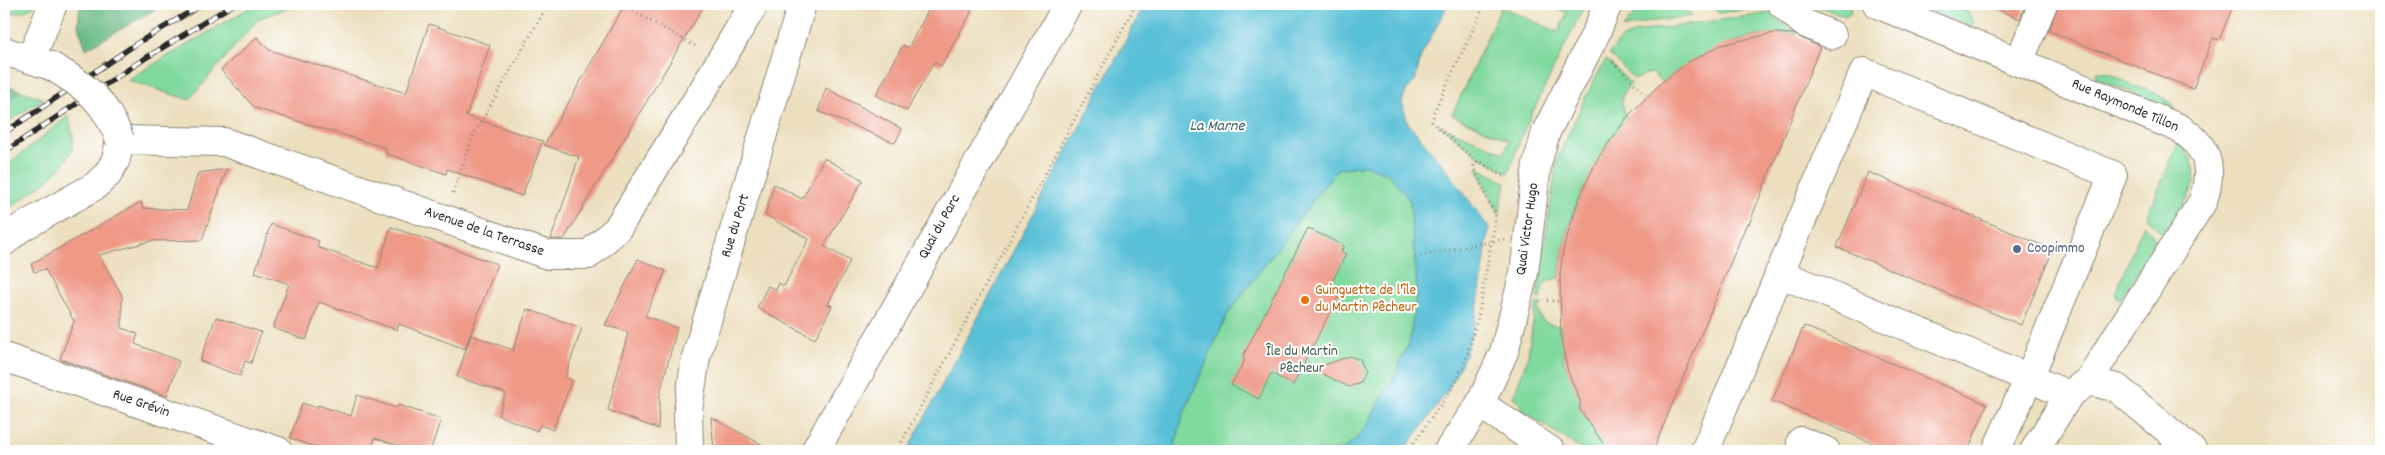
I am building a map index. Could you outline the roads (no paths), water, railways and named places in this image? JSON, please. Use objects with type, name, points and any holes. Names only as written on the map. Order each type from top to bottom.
[{"type":"street","points":[[41,62],[53,4]]},
{"type":"street","name":"Avenue de la Terrasse","points":[[120,140],[224,142],[548,255],[588,255],[617,229],[754,4]]},
{"type":"street","name":"Rue du Port","points":[[690,451],[688,410],[696,358],[802,4]]},
{"type":"street","name":"Quai du Parc","points":[[815,451],[1068,4]]},
{"type":"street","name":"Quai Victor Hugo","points":[[1448,451],[1480,404],[1504,352],[1524,273],[1537,164],[1546,132],[1596,33],[1608,4]]},
{"type":"street","points":[[1782,4],[1804,23],[1832,35]]},
{"type":"street","name":"Rue Raymonde Tillon","points":[[1877,4],[2179,128],[2191,135],[2202,148],[2209,168],[2208,183],[2202,201],[2079,388],[2034,451]]},
{"type":"street","points":[[2018,62],[2043,4]]},
{"type":"street","points":[[4,51],[41,62],[79,83],[96,98],[111,117],[120,140],[116,159],[108,174],[95,186],[20,229],[4,242]]},
{"type":"street","points":[[1705,451],[1864,72],[2113,175],[2029,378],[1996,451]]},
{"type":"street","points":[[1779,273],[2029,378],[2079,388],[2117,388],[2193,451]]},
{"type":"street","name":"Rue Grévin","points":[[4,357],[278,451]]},
{"type":"street","points":[[1480,404],[1551,451]]},
{"type":"street","points":[[1801,441],[1826,451]]},
{"type":"water","name":"La Marne","points":[[1145,4],[1448,4],[1421,56],[1415,81],[1406,91],[1402,103],[1408,123],[1447,170],[1489,228],[1476,313],[1462,362],[1443,397],[1404,451],[1342,451],[1363,432],[1394,377],[1410,340],[1417,290],[1410,201],[1389,174],[1365,165],[1337,169],[1227,315],[1184,413],[1173,451],[907,451]]},
{"type":"railway","points":[[4,133],[136,44],[203,4]]},
{"type":"railway","points":[[4,152],[144,59],[234,4]]},
{"type":"place","name":"Coopimmo","points":[[2017,249]]},
{"type":"place","name":"Guinguette de l'île du Martin Pêcheur","points":[[1305,300]]},
{"type":"park label","name":"Île du Martin Pêcheur","points":[[1302,360]]}]
